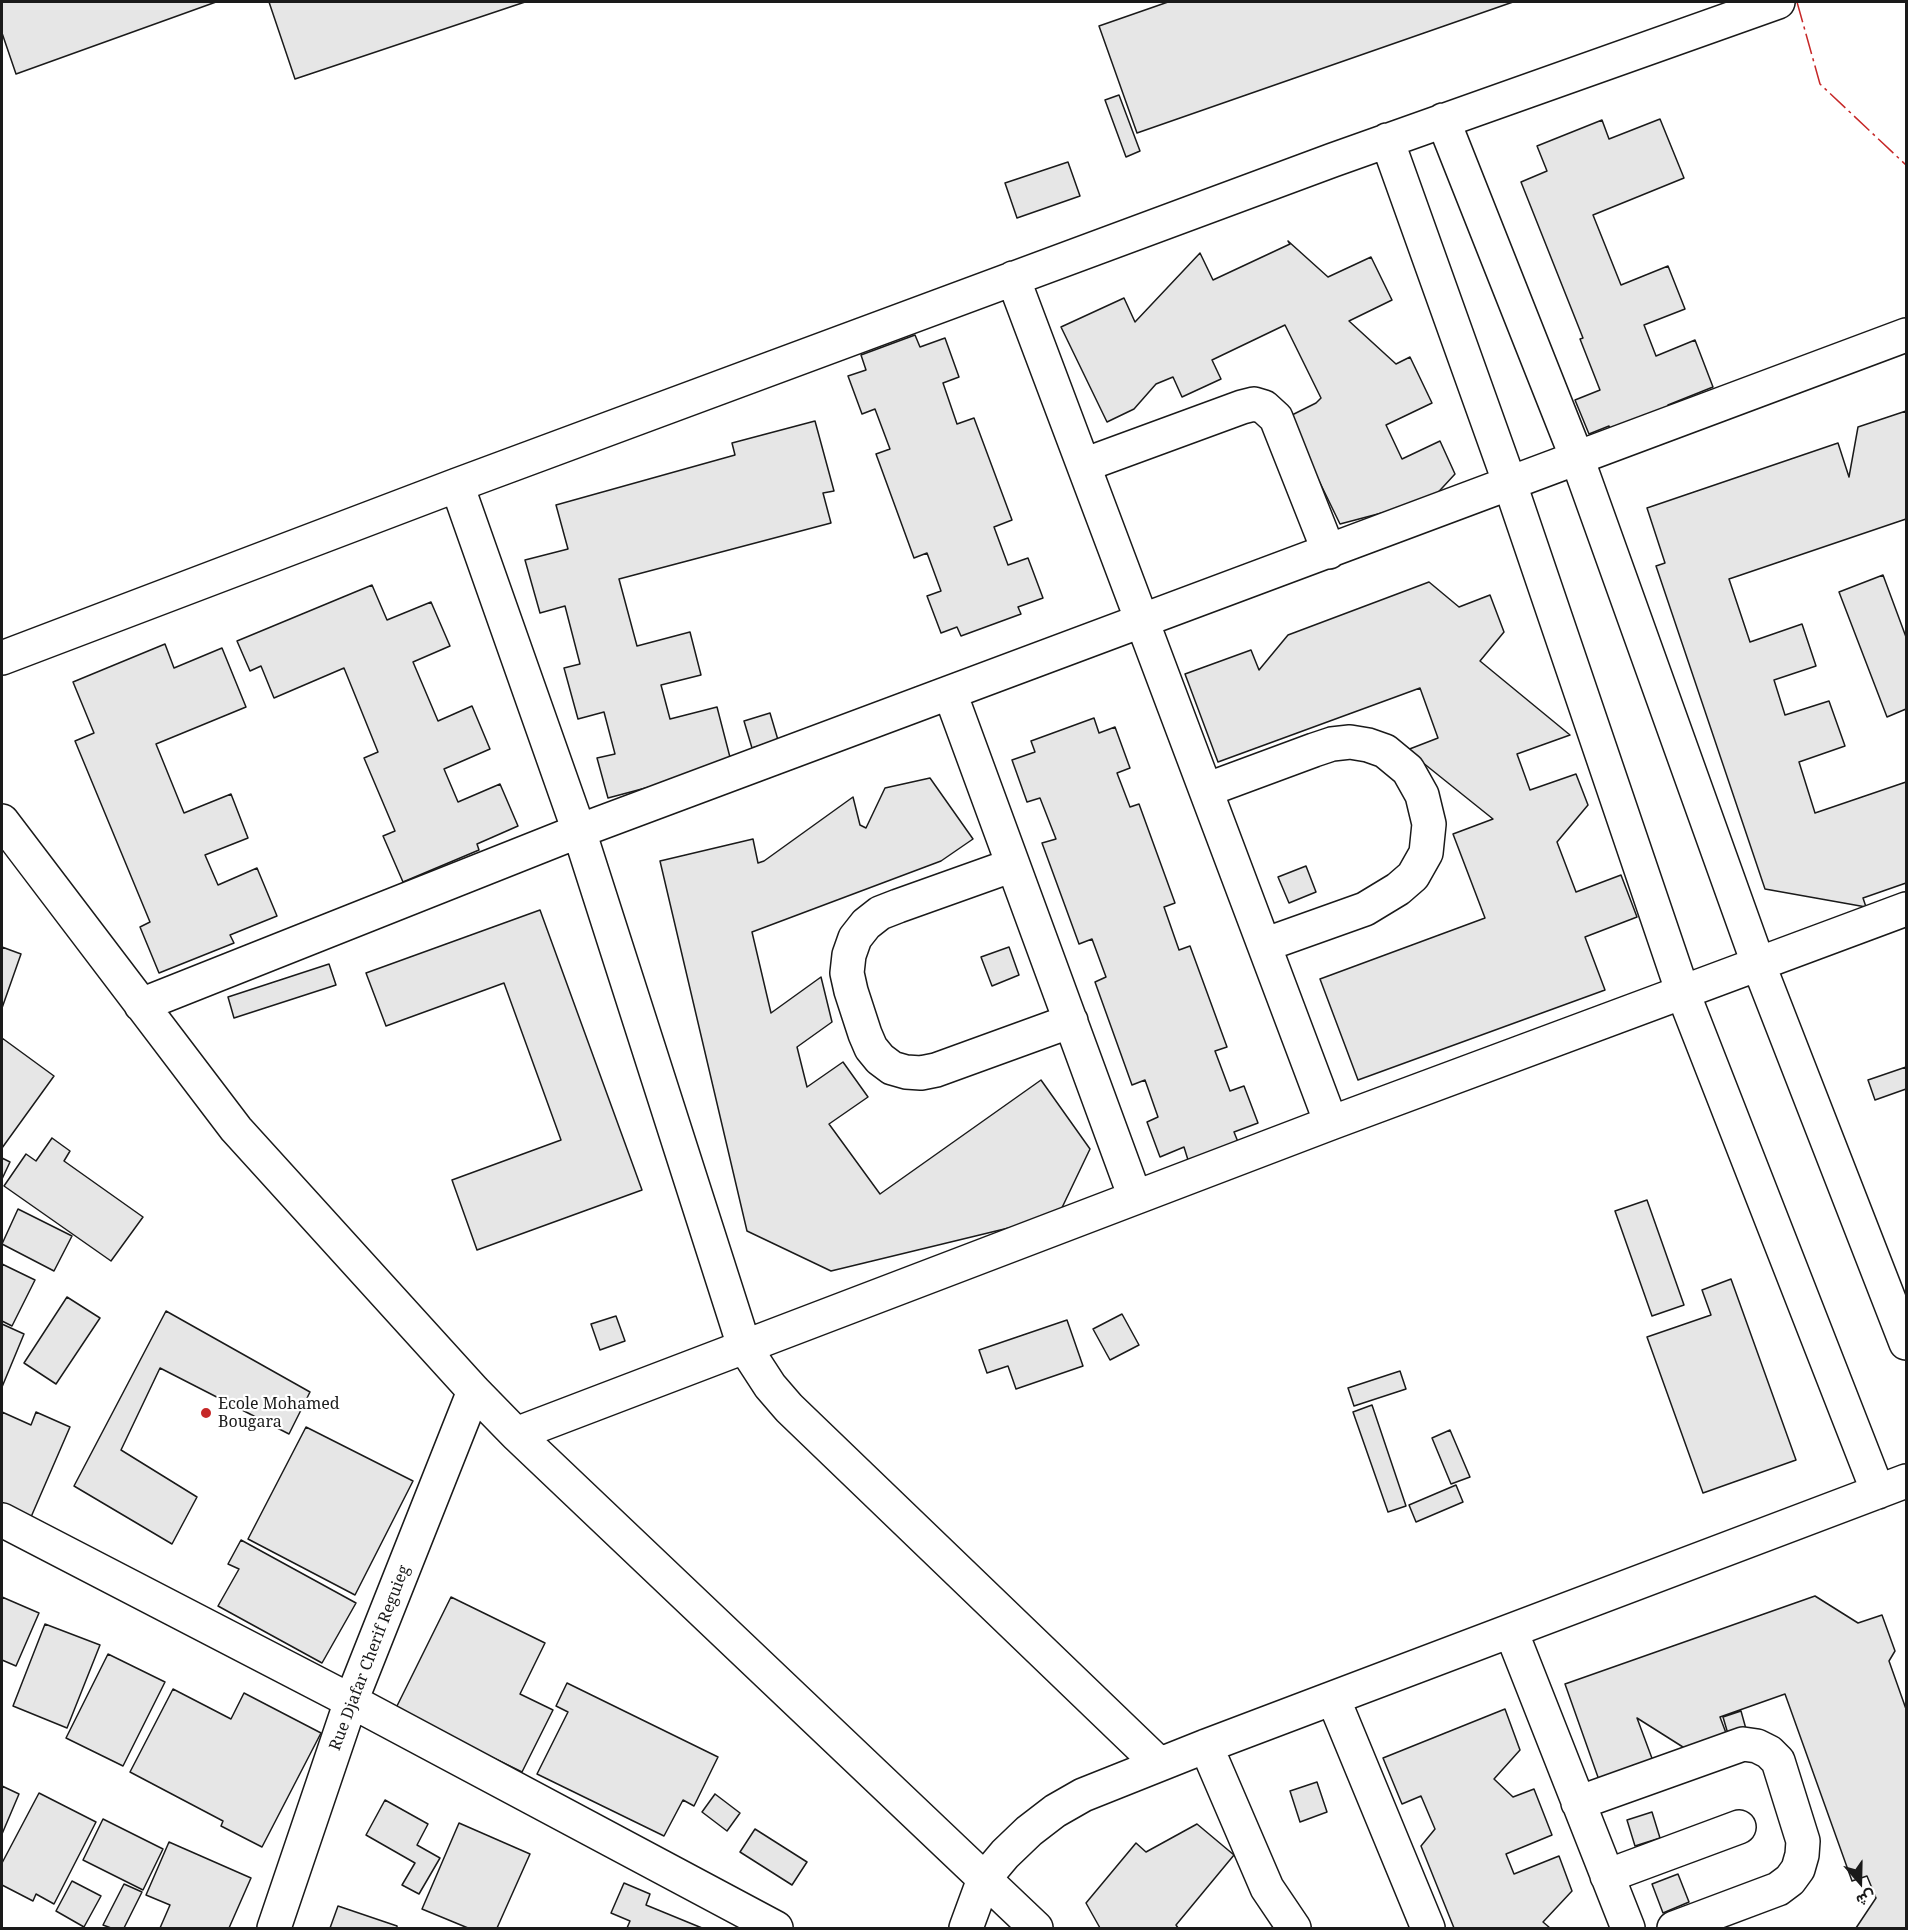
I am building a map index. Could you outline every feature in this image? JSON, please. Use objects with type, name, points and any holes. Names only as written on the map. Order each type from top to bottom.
[{"type":"street","points":[[2,658],[1012,278],[1387,140],[1778,2]]},
{"type":"street","points":[[1443,120],[1577,458],[1758,963],[1906,1343]]},
{"type":"street","points":[[966,1929],[984,1879],[1005,1854],[1055,1811],[1083,1795],[1206,1746],[1892,1487],[1683,993],[1510,484],[1387,140]]},
{"type":"street","points":[[1012,278],[1331,1123]]},
{"type":"street","points":[[141,1005],[579,831],[1906,335]]},
{"type":"street","points":[[1084,465],[1242,407],[1254,404],[1264,407],[1276,418],[1329,552]]},
{"type":"street","points":[[457,485],[579,831],[744,1346],[770,1386],[796,1415],[1159,1764]]},
{"type":"street","points":[[950,693],[1135,1197]]},
{"type":"street","points":[[1206,790],[1314,750],[1332,744],[1350,742],[1385,751],[1408,770],[1422,795],[1429,824],[1426,852],[1413,876],[1398,889],[1365,909],[1264,945]]},
{"type":"street","points":[[2,821],[236,1129],[474,1391],[516,1434],[1036,1929]]},
{"type":"street","points":[[1013,865],[880,913],[866,924],[855,938],[849,955],[847,973],[850,991],[870,1048],[892,1068],[921,1073],[936,1070],[1071,1022]]},
{"type":"street","points":[[516,1434],[1135,1197],[1906,909]]},
{"type":"street","name":"Rue Djafar Cherif Reguieg","points":[[274,1929],[351,1701],[474,1391]]},
{"type":"street","points":[[2,1520],[351,1701],[776,1929]]},
{"type":"street","points":[[1511,1631],[1628,1929]]},
{"type":"street","points":[[1333,1698],[1428,1929]]},
{"type":"street","points":[[1578,1803],[1743,1744],[1763,1749],[1778,1761],[1803,1841],[1798,1869],[1790,1880],[1778,1889],[1674,1929]]},
{"type":"street","points":[[1206,1746],[1267,1888],[1294,1929]]},
{"type":"street","points":[[1607,1876],[1739,1827]]},
{"type":"building","points":[[2,2],[216,2],[16,74],[2,33]]},
{"type":"building","points":[[269,2],[525,2],[295,79]]},
{"type":"building","points":[[1168,2],[1513,2],[1137,133],[1099,26]]},
{"type":"building","points":[[1119,95],[1140,151],[1126,157],[1105,100]]},
{"type":"building","points":[[1660,119],[1684,178],[1593,215],[1621,285],[1668,266],[1685,309],[1644,325],[1656,356],[1695,340],[1713,387],[1668,405],[1672,416],[1614,440],[1609,426],[1589,434],[1575,400],[1600,390],[1580,339],[1583,338],[1521,182],[1547,171],[1537,146],[1602,120],[1609,139]]},
{"type":"building","points":[[1068,162],[1080,196],[1017,218],[1005,183]]},
{"type":"building","points":[[1288,241],[1328,277],[1371,257],[1392,300],[1349,321],[1396,364],[1410,357],[1432,403],[1386,425],[1402,459],[1440,441],[1455,474],[1431,500],[1340,524],[1288,417],[1316,403],[1321,398],[1285,325],[1212,360],[1221,379],[1182,397],[1173,377],[1156,384],[1134,409],[1107,422],[1061,327],[1124,298],[1135,322],[1200,253],[1213,280],[1290,244]]},
{"type":"building","points":[[915,335],[920,347],[945,338],[959,377],[943,383],[957,424],[974,418],[1012,520],[994,527],[1008,565],[1028,558],[1043,598],[1018,607],[1021,614],[961,636],[957,627],[941,633],[927,596],[941,591],[927,553],[914,558],[876,454],[890,449],[875,409],[862,414],[848,376],[866,370],[861,355]]},
{"type":"building","points":[[1906,411],[1906,519],[1729,579],[1750,642],[1802,624],[1816,666],[1774,680],[1785,715],[1829,701],[1845,746],[1799,762],[1815,813],[1906,782],[1906,883],[1863,898],[1866,907],[1765,889],[1656,566],[1665,563],[1647,508],[1838,443],[1849,477],[1858,427]]},
{"type":"building","points":[[815,421],[834,491],[823,493],[831,523],[619,579],[637,646],[690,632],[701,675],[661,685],[670,719],[717,707],[732,765],[608,798],[597,758],[615,754],[604,712],[578,719],[564,668],[580,664],[565,606],[540,613],[525,560],[568,549],[556,505],[735,455],[732,443]]},
{"type":"building","points":[[1883,575],[1906,637],[1906,709],[1887,717],[1839,592]]},
{"type":"building","points":[[1429,582],[1459,607],[1490,595],[1504,632],[1480,661],[1570,735],[1517,754],[1530,790],[1576,774],[1588,805],[1557,842],[1576,892],[1621,875],[1637,917],[1585,937],[1605,990],[1358,1080],[1320,979],[1485,918],[1453,834],[1493,819],[1407,750],[1438,738],[1420,688],[1218,762],[1185,674],[1251,650],[1259,670],[1288,635]]},
{"type":"building","points":[[372,585],[387,620],[431,602],[450,646],[413,662],[438,721],[472,706],[490,749],[444,769],[458,802],[500,784],[518,826],[477,844],[479,850],[403,882],[383,836],[395,831],[364,758],[378,752],[344,668],[274,698],[261,666],[250,671],[237,641]]},
{"type":"building","points":[[165,644],[174,668],[222,648],[246,707],[156,744],[184,813],[231,794],[248,838],[205,855],[218,885],[257,868],[277,916],[230,935],[234,943],[159,973],[140,927],[150,922],[75,741],[94,733],[73,682]]},
{"type":"building","points":[[770,713],[778,740],[752,748],[744,721]]},
{"type":"building","points":[[1094,718],[1099,733],[1115,727],[1130,768],[1117,773],[1130,807],[1139,804],[1175,903],[1164,907],[1179,950],[1190,946],[1227,1047],[1215,1051],[1230,1091],[1244,1086],[1258,1123],[1234,1132],[1238,1142],[1188,1160],[1184,1147],[1160,1157],[1147,1122],[1158,1117],[1145,1080],[1132,1085],[1095,982],[1106,977],[1092,939],[1079,944],[1042,843],[1056,839],[1040,798],[1027,802],[1012,760],[1035,752],[1031,741]]},
{"type":"building","points":[[930,778],[973,839],[941,861],[752,932],[771,1013],[821,977],[832,1022],[797,1047],[807,1087],[843,1062],[868,1097],[829,1124],[880,1194],[1041,1080],[1090,1149],[1058,1216],[831,1271],[747,1231],[660,861],[753,839],[758,863],[853,797],[860,825],[866,828],[885,788]]},
{"type":"building","points":[[1306,866],[1316,892],[1289,903],[1278,877]]},
{"type":"building","points":[[540,910],[642,1190],[477,1250],[452,1180],[561,1140],[504,983],[386,1026],[366,973]]},
{"type":"building","points":[[2,947],[21,954],[2,1008]]},
{"type":"building","points":[[1009,947],[1019,975],[992,986],[981,957]]},
{"type":"building","points":[[329,964],[336,985],[234,1018],[228,997]]},
{"type":"building","points":[[2,1038],[54,1076],[2,1148]]},
{"type":"building","points":[[1906,1067],[1906,1089],[1875,1100],[1868,1080]]},
{"type":"building","points":[[52,1138],[70,1151],[64,1161],[143,1217],[111,1261],[4,1186],[26,1154],[36,1161]]},
{"type":"building","points":[[2,1158],[10,1162],[2,1179]]},
{"type":"building","points":[[1647,1200],[1684,1305],[1652,1316],[1615,1211]]},
{"type":"building","points":[[18,1209],[72,1236],[54,1271],[2,1244]]},
{"type":"building","points":[[2,1264],[35,1280],[12,1326],[2,1321]]},
{"type":"building","points":[[1731,1279],[1796,1460],[1703,1493],[1647,1337],[1711,1315],[1702,1290]]},
{"type":"building","points":[[67,1297],[100,1318],[56,1384],[24,1363]]},
{"type":"building","points":[[166,1311],[310,1392],[289,1434],[160,1368],[121,1450],[197,1497],[172,1544],[74,1486]]},
{"type":"building","points":[[1122,1314],[1139,1345],[1110,1360],[1093,1329]]},
{"type":"building","points":[[616,1316],[625,1341],[600,1350],[591,1324]]},
{"type":"building","points":[[1067,1320],[1083,1366],[1016,1389],[1008,1366],[987,1373],[979,1350]]},
{"type":"building","points":[[2,1324],[24,1334],[2,1387]]},
{"type":"building","points":[[1400,1371],[1406,1389],[1354,1406],[1348,1388]]},
{"type":"building","points":[[1372,1405],[1406,1506],[1388,1512],[1353,1412]]},
{"type":"building","points":[[2,1412],[31,1425],[36,1412],[70,1427],[31,1517],[2,1504]]},
{"type":"building","points":[[306,1427],[413,1481],[355,1595],[248,1539]]},
{"type":"building","points":[[1450,1430],[1470,1477],[1451,1484],[1432,1438]]},
{"type":"building","points":[[1456,1485],[1463,1502],[1416,1522],[1409,1505]]},
{"type":"building","points":[[241,1540],[356,1603],[322,1663],[218,1606],[239,1569],[228,1564]]},
{"type":"building","points":[[1815,1596],[1858,1623],[1882,1615],[1895,1651],[1889,1661],[1906,1709],[1906,1928],[1856,1928],[1876,1898],[1867,1876],[1852,1881],[1785,1694],[1720,1717],[1729,1741],[1694,1754],[1637,1718],[1653,1761],[1599,1780],[1565,1684]]},
{"type":"building","points":[[2,1597],[39,1613],[16,1666],[2,1660]]},
{"type":"building","points":[[451,1597],[545,1643],[520,1694],[553,1710],[522,1772],[395,1710]]},
{"type":"building","points":[[45,1624],[100,1645],[67,1728],[13,1706]]},
{"type":"building","points":[[108,1654],[165,1682],[123,1766],[66,1738]]},
{"type":"building","points":[[567,1683],[718,1757],[694,1806],[683,1800],[664,1836],[537,1774],[568,1712],[556,1706]]},
{"type":"building","points":[[173,1689],[231,1719],[244,1693],[321,1733],[262,1847],[221,1826],[223,1821],[130,1772]]},
{"type":"building","points":[[1505,1709],[1520,1750],[1494,1779],[1513,1797],[1534,1789],[1552,1835],[1506,1854],[1514,1874],[1559,1856],[1572,1891],[1543,1922],[1550,1928],[1454,1928],[1421,1846],[1435,1829],[1421,1796],[1402,1804],[1383,1758]]},
{"type":"building","points":[[1741,1711],[1746,1729],[1728,1734],[1723,1717]]},
{"type":"building","points":[[1317,1782],[1327,1812],[1300,1822],[1290,1791]]},
{"type":"building","points":[[2,1786],[19,1794],[2,1834]]},
{"type":"building","points":[[39,1793],[96,1822],[54,1904],[36,1894],[33,1901],[2,1885],[2,1863]]},
{"type":"building","points":[[715,1794],[740,1813],[727,1831],[702,1812]]},
{"type":"building","points":[[385,1800],[428,1824],[417,1845],[440,1858],[419,1894],[402,1885],[415,1863],[366,1835]]},
{"type":"building","points":[[1652,1812],[1660,1838],[1635,1846],[1627,1820]]},
{"type":"building","points":[[103,1819],[163,1849],[143,1890],[83,1860]]},
{"type":"building","points":[[459,1823],[530,1854],[497,1928],[468,1928],[422,1909]]},
{"type":"building","points":[[1197,1824],[1234,1855],[1176,1925],[1178,1928],[1100,1928],[1086,1903],[1136,1843],[1146,1852]]},
{"type":"building","points":[[755,1829],[807,1862],[792,1885],[740,1852]]},
{"type":"building","points":[[169,1842],[251,1878],[229,1928],[160,1928],[170,1905],[146,1895]]},
{"type":"building","points":[[1678,1874],[1689,1902],[1663,1913],[1652,1884]]},
{"type":"building","points":[[72,1881],[101,1896],[84,1927],[56,1911]]},
{"type":"building","points":[[624,1883],[650,1894],[646,1905],[702,1928],[627,1928],[630,1921],[611,1913]]},
{"type":"building","points":[[124,1884],[142,1892],[124,1928],[111,1928],[103,1925]]},
{"type":"building","points":[[338,1906],[397,1926],[397,1928],[330,1928]]},
{"type":"power","points":[[1797,2],[1820,84],[1906,165]]},
{"type":"place","name":"Ecole Mohamed Bougara","points":[[206,1413]]}]
